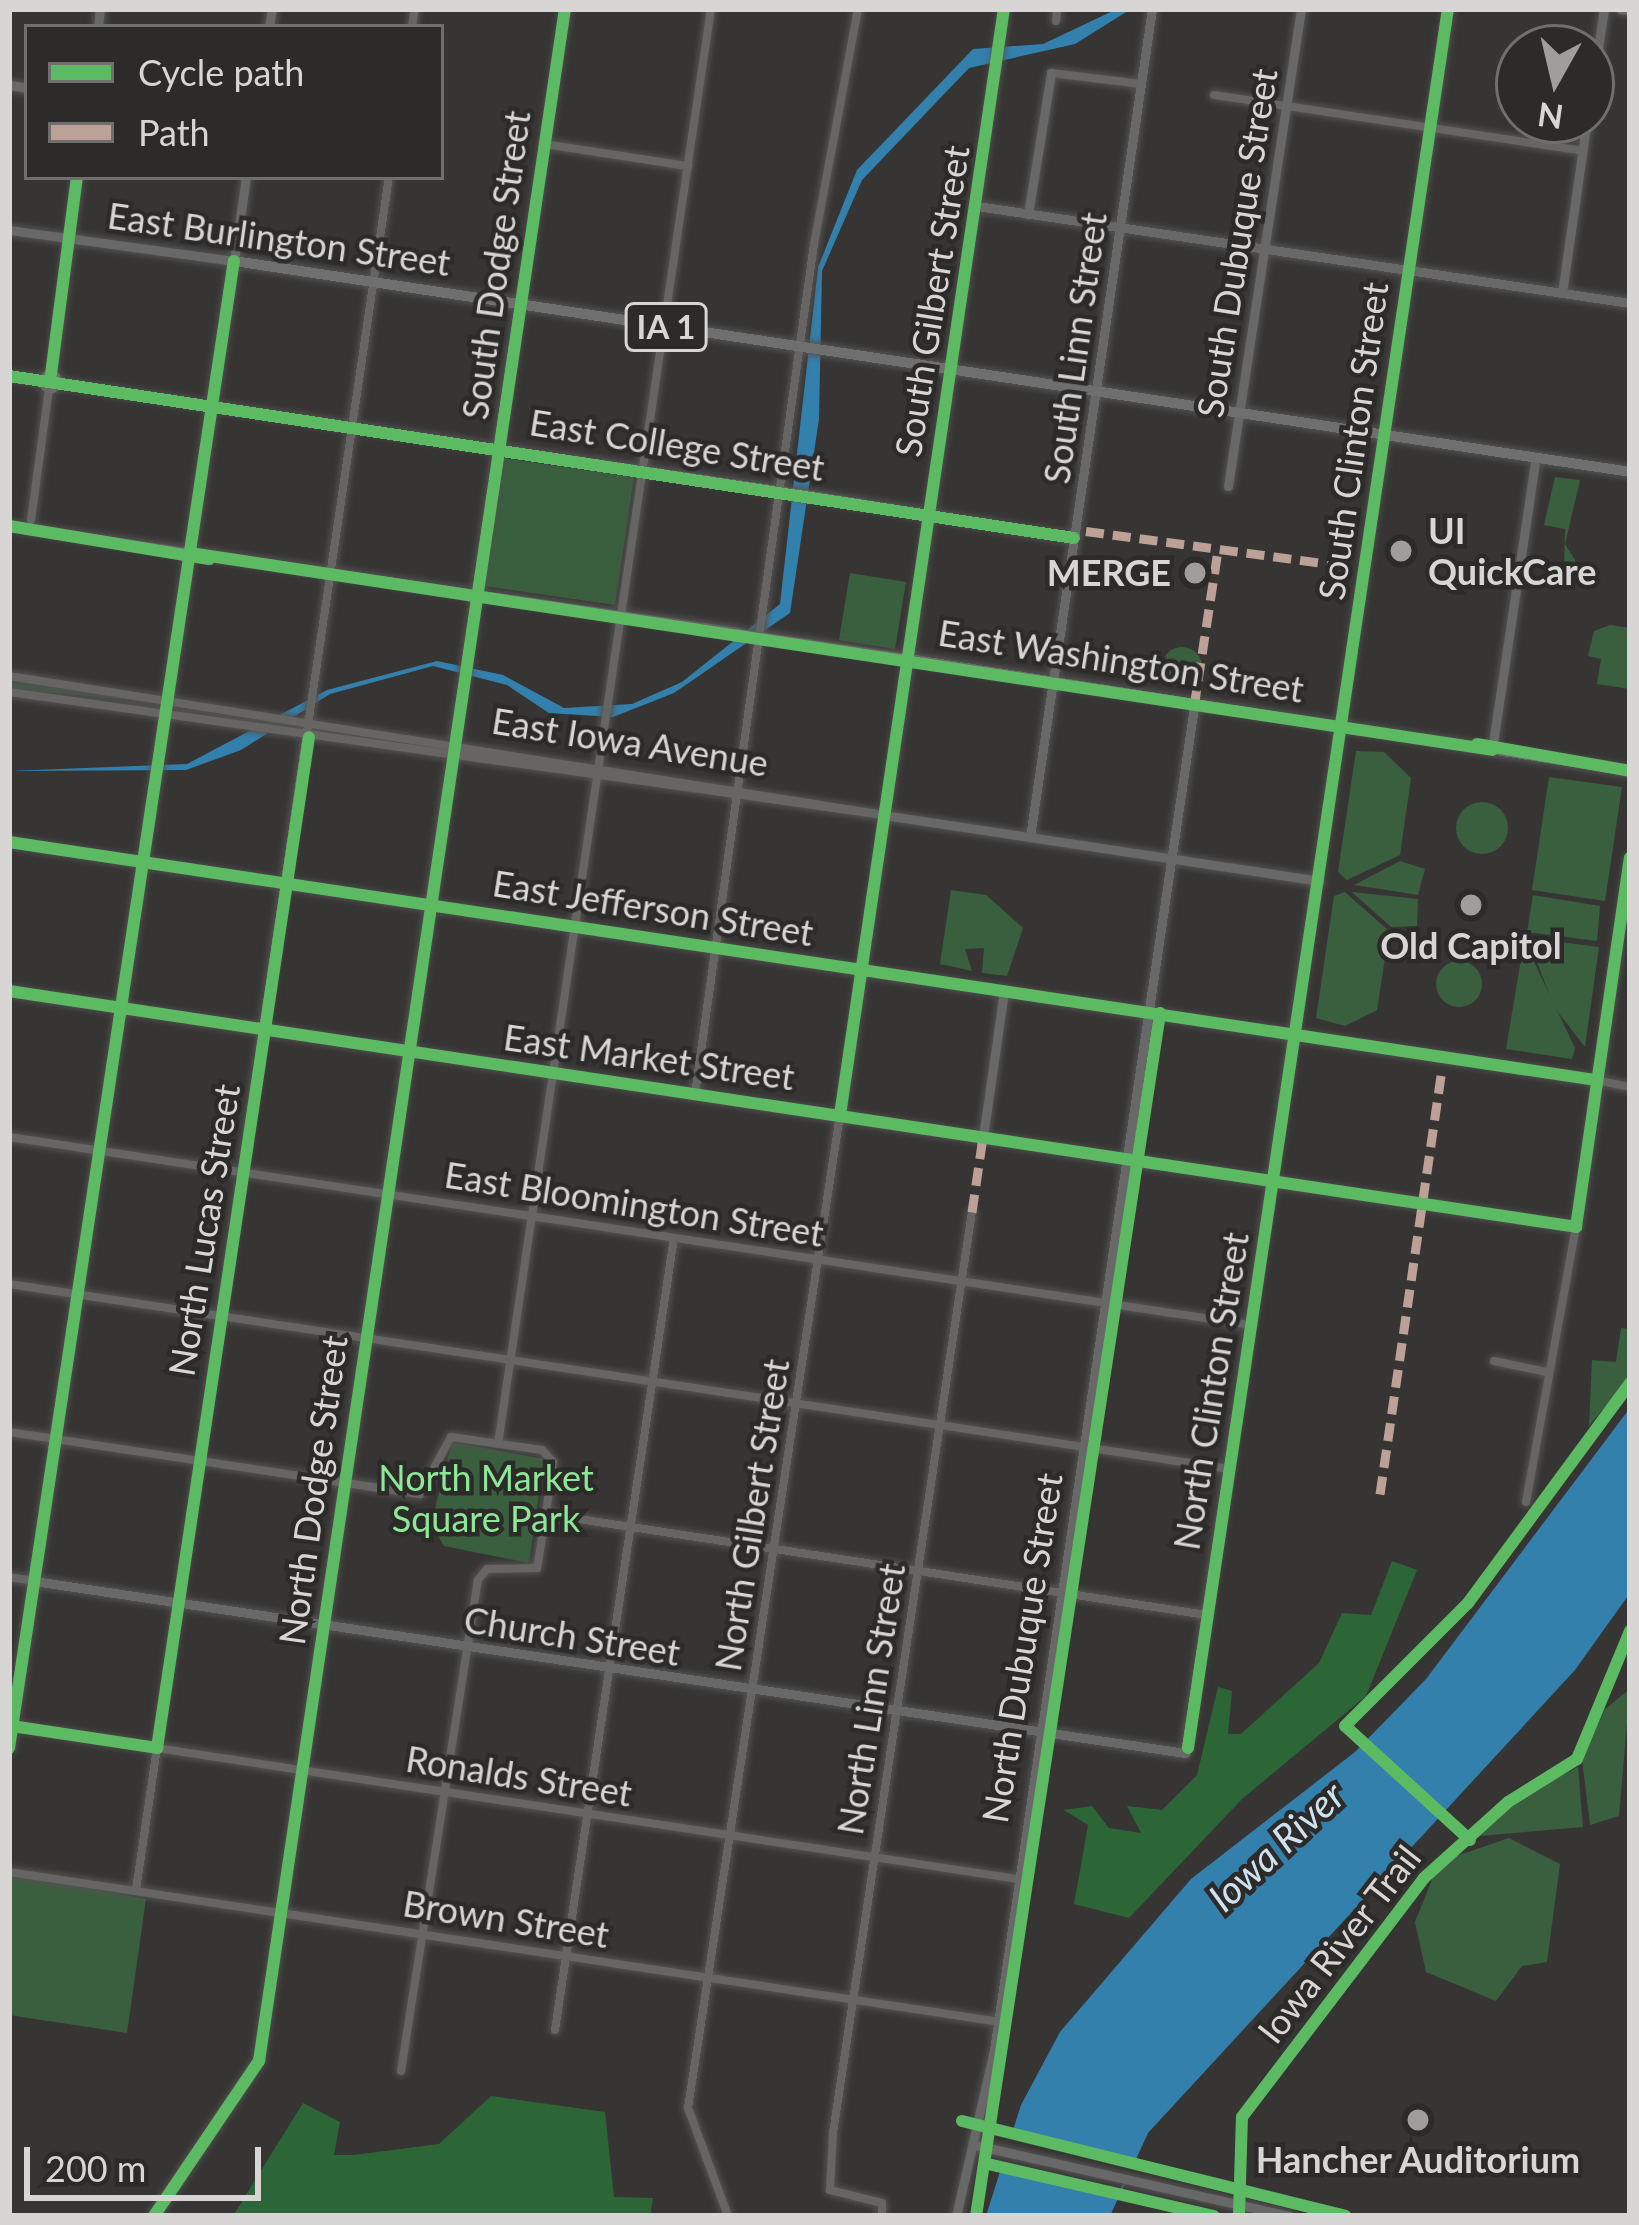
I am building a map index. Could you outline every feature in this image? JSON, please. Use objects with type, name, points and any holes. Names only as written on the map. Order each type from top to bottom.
[{"type":"main road","name":"East Burlington Street","points":[[233,261],[1536,457]]},
{"type":"main road","points":[[9,1748],[233,261]]},
{"type":"main road","name":"South Dodge Street","points":[[455,743],[520,305]]},
{"type":"main road","name":"IA 1","points":[[1536,457],[1630,472]]},
{"type":"main road","name":"North Dodge Street","points":[[154,2216],[253,2079],[455,743]]},
{"type":"street","name":"South Dodge Street","points":[[520,305],[565,9]]},
{"type":"street","points":[[498,1444],[711,9]]},
{"type":"street","points":[[695,1094],[742,786],[759,632],[787,492],[859,9]]},
{"type":"street","name":"South Gilbert Street","points":[[884,815],[1004,9]]},
{"type":"street","points":[[1056,21],[1057,9]]},
{"type":"street","name":"South Linn Street","points":[[1030,837],[1153,9]]},
{"type":"street","name":"South Dubuque Street","points":[[1228,486],[1301,9]]},
{"type":"street","name":"South Clinton Street","points":[[1319,881],[1448,9]]},
{"type":"street","points":[[1620,9],[1630,10]]},
{"type":"street","points":[[1028,214],[1051,73],[1141,84]]},
{"type":"street","points":[[1214,95],[1582,152]]},
{"type":"street","points":[[544,144],[688,166]]},
{"type":"street","points":[[1562,293],[1583,144]]},
{"type":"street","points":[[9,526],[28,524],[77,180]]},
{"type":"street","points":[[233,261],[246,180]]},
{"type":"street","name":"North Lucas Street","points":[[136,1890],[356,426],[389,180]]},
{"type":"street","points":[[977,206],[1630,303]]},
{"type":"street","name":"East Burlington Street","points":[[9,230],[233,261]]},
{"type":"street","name":"East College Street","points":[[9,376],[1074,538]]},
{"type":"street","points":[[1492,750],[1536,457]]},
{"type":"street","name":"East Washington Street","points":[[28,524],[40,530],[620,617],[759,632],[1052,686],[1630,771]]},
{"type":"street","name":"East Iowa Avenue","points":[[9,676],[742,786],[884,815],[1319,881]]},
{"type":"street","name":"East Iowa Avenue","points":[[9,692],[739,802],[884,815]]},
{"type":"street","points":[[1172,859],[1194,707]]},
{"type":"street","name":"North Gilbert Street","points":[[728,2216],[688,2117],[884,815]]},
{"type":"street","name":"East Jefferson Street","points":[[9,842],[1596,1080]]},
{"type":"street","points":[[1526,1502],[1625,925],[1630,858]]},
{"type":"street","name":"North Dubuque Street","points":[[956,2216],[975,2145],[1018,1879],[1172,859]]},
{"type":"street","name":"North Clinton Street","points":[[1172,1756],[1188,1748],[1319,881]]},
{"type":"street","name":"East Market Street","points":[[9,991],[1576,1227]]},
{"type":"street","points":[[982,1137],[1004,992]]},
{"type":"street","points":[[1596,1080],[1630,1087]]},
{"type":"street","name":"East Bloomington Street","points":[[9,1137],[1251,1325]]},
{"type":"street","name":"North Linn Street","points":[[882,2216],[882,2203],[832,2193],[874,1856],[972,1212]]},
{"type":"street","points":[[555,2030],[674,1238]]},
{"type":"street","points":[[9,1284],[1230,1469]]},
{"type":"street","points":[[1494,1361],[1546,1372]]},
{"type":"street","points":[[9,1432],[428,1491],[445,1440],[498,1444],[549,1456],[546,1514],[534,1571],[480,1575],[401,2071]]},
{"type":"street","points":[[546,1514],[1208,1616]]},
{"type":"street","points":[[9,1577],[34,1581]]},
{"type":"street","name":"Church Street","points":[[34,1581],[1172,1756]]},
{"type":"street","name":"Ronalds Street","points":[[12,1726],[1018,1879]]},
{"type":"street","name":"Brown Street","points":[[9,1872],[994,2021]]},
{"type":"street","points":[[975,2145],[1289,2216]]},
{"type":"green space","points":[[503,458],[634,477],[615,605],[484,586]]},
{"type":"green space","points":[[1555,477],[1580,480],[1565,544],[1593,589],[1564,568],[1565,529],[1544,525]]},
{"type":"green space","points":[[850,573],[906,582],[895,649],[839,640]]},
{"type":"green space","points":[[1610,625],[1630,628],[1630,689],[1597,684],[1601,659],[1588,656],[1594,631]]},
{"type":"green space","points":[[1182,647],[1196,653],[1202,667],[1196,681],[1182,687],[1168,681],[1162,667],[1168,653]]},
{"type":"green space","points":[[9,679],[154,702],[9,689]]},
{"type":"green space","points":[[1356,751],[1384,752],[1411,778],[1400,855],[1347,880],[1338,872]]},
{"type":"green space","points":[[1549,777],[1622,787],[1605,901],[1532,890]]},
{"type":"green space","points":[[1482,802],[1500,810],[1508,828],[1500,846],[1482,854],[1464,846],[1456,828],[1464,810]]},
{"type":"green space","points":[[1400,861],[1425,869],[1418,895],[1354,885]]},
{"type":"green space","points":[[951,890],[986,895],[1023,928],[1007,976],[982,973],[984,948],[965,949],[972,971],[940,964]]},
{"type":"green space","points":[[1345,892],[1389,931],[1377,1010],[1345,1026],[1316,1018],[1334,896]]},
{"type":"green space","points":[[1352,892],[1418,899],[1417,926],[1391,927]]},
{"type":"green space","points":[[1533,895],[1600,906],[1597,941],[1527,932]]},
{"type":"green space","points":[[1528,938],[1599,947],[1585,1047],[1554,1007]]},
{"type":"green space","points":[[1524,941],[1575,1048],[1572,1059],[1506,1049]]},
{"type":"green space","points":[[1459,961],[1475,968],[1482,984],[1475,1000],[1459,1007],[1443,1000],[1436,984],[1443,968]]},
{"type":"green space","points":[[1621,1328],[1630,1329],[1630,1377],[1589,1426],[1592,1360],[1616,1362]]},
{"type":"green space","name":"North Market Square Park","points":[[452,1442],[544,1459],[529,1563],[444,1546],[431,1524]]},
{"type":"green space","points":[[1392,1561],[1417,1570],[1366,1696],[1242,1799],[1129,1918],[1074,1904],[1088,1825],[1064,1810],[1092,1806],[1109,1828],[1141,1833],[1127,1806],[1162,1810],[1197,1775],[1218,1687],[1232,1691],[1228,1734],[1241,1734],[1319,1663],[1342,1613],[1371,1615]]},
{"type":"green space","points":[[1630,1689],[1619,1816],[1590,1825],[1582,1759],[1605,1709]]},
{"type":"green space","points":[[1578,1767],[1583,1827],[1479,1836],[1514,1801]]},
{"type":"green space","points":[[1509,1838],[1560,1864],[1547,1962],[1522,1966],[1496,2001],[1426,1972],[1415,1922],[1439,1862]]},
{"type":"green space","points":[[9,1873],[146,1899],[127,2033],[9,2015]]},
{"type":"green space","points":[[491,2096],[605,2112],[614,2197],[653,2198],[650,2216],[233,2216],[303,2103],[340,2122],[334,2155],[354,2155],[439,2144]]},
{"type":"water","points":[[1117,9],[1131,9],[1075,44],[969,68],[862,180],[822,271],[819,419],[790,613],[674,693],[613,717],[549,713],[507,685],[433,666],[330,694],[241,750],[186,770],[9,771],[187,764],[327,690],[437,661],[503,675],[564,708],[632,704],[682,682],[780,604],[818,267],[857,170],[973,49],[1043,44]]},
{"type":"water","name":"Iowa River","points":[[1630,1408],[1630,1593],[1575,1670],[1148,2133],[1110,2216],[986,2216],[1021,2105],[1060,2032],[1191,1879],[1355,1752],[1426,1679]]},
{"type":"pier","points":[[1005,2133],[1038,2134],[1137,2161],[1117,2195],[995,2165]]},
{"type":"marked path","points":[[1086,531],[1352,567]]},
{"type":"marked path","points":[[1194,707],[1218,550]]},
{"type":"marked path","points":[[1380,1494],[1442,1071]]},
{"type":"marked path","points":[[972,1212],[983,1137]]},
{"type":"cycle path","points":[[154,2216],[259,2061],[565,9]]},
{"type":"cycle path","points":[[840,1115],[1004,9]]},
{"type":"cycle path","points":[[1188,1748],[1448,9]]},
{"type":"cycle path","points":[[51,374],[77,180]]},
{"type":"cycle path","points":[[9,1748],[234,261]]},
{"type":"cycle path","points":[[9,376],[1074,538]]},
{"type":"cycle path","points":[[9,526],[209,559]]},
{"type":"cycle path","points":[[190,553],[1492,750]]},
{"type":"cycle path","points":[[12,1726],[157,1748],[309,737]]},
{"type":"cycle path","points":[[1477,744],[1630,771]]},
{"type":"cycle path","points":[[9,842],[1596,1080]]},
{"type":"cycle path","points":[[9,991],[1576,1227],[1630,858]]},
{"type":"cycle path","points":[[976,2216],[1160,1013]]},
{"type":"cycle path","points":[[1470,1840],[1345,1726],[1468,1603],[1630,1383]]},
{"type":"cycle path","name":"Iowa River Trail","points":[[1239,2216],[1242,2117],[1424,1878],[1508,1802],[1577,1759],[1630,1631]]},
{"type":"cycle path","points":[[962,2121],[1345,2216]]},
{"type":"cycle path","points":[[988,2164],[1214,2216]]},
{"type":"place","name":"UI QuickCare","points":[[1401,551]]},
{"type":"place","name":"MERGE","points":[[1195,573]]},
{"type":"place","name":"Old Capitol","points":[[1471,905]]},
{"type":"place","name":"Hancher Auditorium","points":[[1418,2120]]}]
